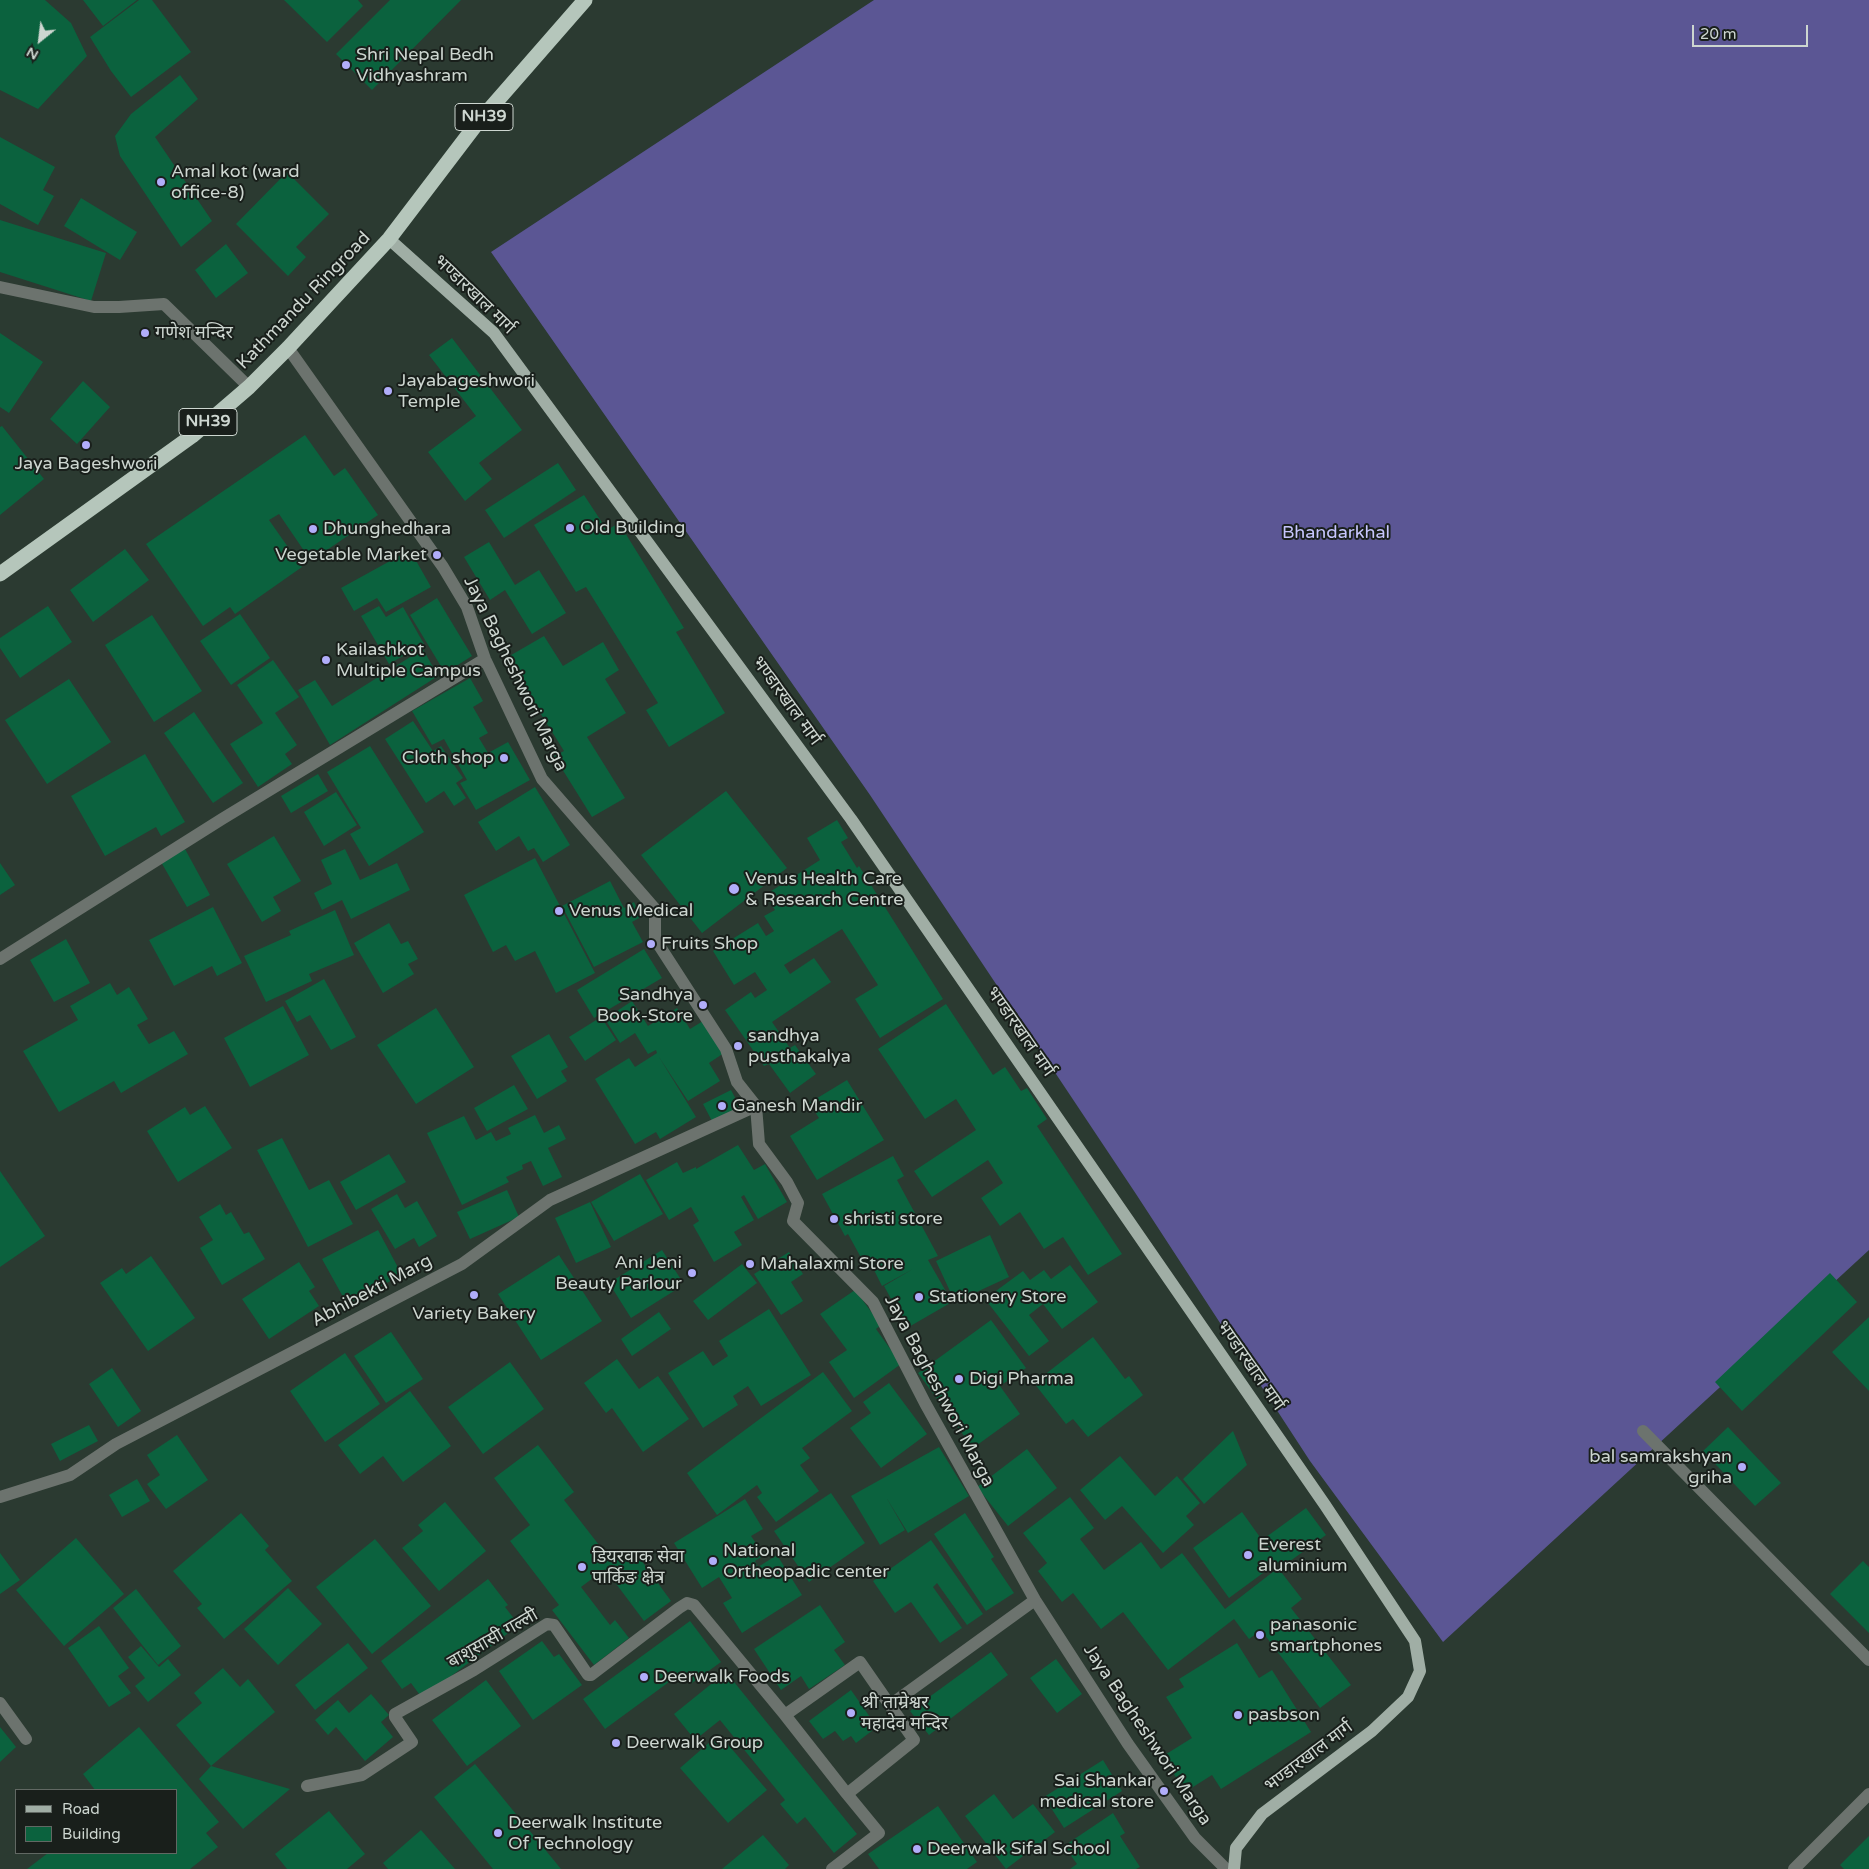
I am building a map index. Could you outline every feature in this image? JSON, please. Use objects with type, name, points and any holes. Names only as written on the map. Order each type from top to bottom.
[{"type":"highway","name":"Kathmandu Ringroad","points":[[0,574],[192,436],[249,387],[288,348],[389,239],[475,126],[585,0]]},
{"type":"main road","name":"भण्डारखाल मार्ग","points":[[389,239],[494,333],[851,819],[1325,1505],[1415,1641],[1420,1671],[1408,1697],[1372,1731],[1262,1814],[1236,1848],[1234,1869]]},
{"type":"street","points":[[0,287],[94,307],[164,304],[249,387]]},
{"type":"street","name":"Jaya Bagheshwori Marga","points":[[288,348],[443,567],[467,607],[485,659],[542,779],[655,909],[655,939],[726,1049],[737,1082],[756,1106],[759,1144],[787,1182],[798,1203],[793,1221],[873,1302],[930,1412],[1035,1600],[1128,1744],[1195,1838],[1226,1869]]},
{"type":"street","points":[[0,959],[222,819],[485,659]]},
{"type":"street","name":"Abhibekti Marg","points":[[0,1497],[70,1475],[116,1444],[462,1264],[550,1200],[756,1106]]},
{"type":"street","points":[[1643,1431],[1869,1660]]},
{"type":"street","points":[[890,1705],[1035,1600]]},
{"type":"street","name":"बाशुसासी गल्ली","points":[[307,1786],[362,1775],[412,1742],[395,1717],[395,1714],[474,1670],[546,1624],[554,1625],[588,1674],[593,1675],[679,1608],[687,1604],[694,1604],[785,1715]]},
{"type":"street","points":[[832,1869],[878,1833],[847,1794],[785,1715],[860,1662],[914,1740],[847,1794]]},
{"type":"street","points":[[0,1703],[26,1739]]},
{"type":"street","points":[[1794,1869],[1869,1794]]},
{"type":"green space","name":"Bhandarkhal","points":[[874,0],[1869,0],[1869,1250],[1443,1642],[1310,1461],[1136,1194],[870,795],[491,252]]},
{"type":"building","points":[[0,0],[45,0],[71,23],[87,56],[38,109],[0,90]]},
{"type":"building","points":[[83,0],[137,0],[103,26]]},
{"type":"building","points":[[139,0],[152,0],[191,52],[131,97],[111,71],[90,37]]},
{"type":"building","points":[[284,0],[358,0],[363,6],[327,42]]},
{"type":"building","points":[[390,0],[461,0],[372,90],[336,54]]},
{"type":"building","name":"Amal kot (ward office-8)","points":[[180,75],[198,99],[155,137],[212,221],[181,247],[120,156],[115,136],[131,114]]},
{"type":"building","points":[[0,137],[55,167],[43,190],[54,196],[38,225],[0,204]]},
{"type":"building","name":"Amal kot (ward office-8)","points":[[287,172],[329,214],[296,247],[306,257],[288,276],[236,224]]},
{"type":"building","points":[[81,198],[137,232],[120,260],[64,226]]},
{"type":"building","points":[[0,220],[106,253],[91,301],[0,272]]},
{"type":"building","points":[[226,244],[248,273],[216,298],[195,270]]},
{"type":"building","points":[[0,333],[43,362],[9,413],[0,407]]},
{"type":"building","points":[[452,338],[522,430],[479,463],[492,479],[465,501],[428,452],[476,416],[429,355]]},
{"type":"building","points":[[83,381],[110,407],[77,444],[50,419]]},
{"type":"building","points":[[2,426],[44,479],[0,515],[0,427]]},
{"type":"building","points":[[305,435],[334,476],[345,468],[378,515],[311,561],[279,514],[269,520],[302,567],[235,614],[230,607],[203,626],[146,544]]},
{"type":"building","points":[[558,463],[576,490],[504,538],[485,510]]},
{"type":"building","points":[[584,495],[607,530],[619,523],[684,628],[676,632],[725,713],[669,747],[646,710],[658,703],[586,587],[576,592],[534,525]]},
{"type":"building","points":[[489,542],[515,585],[539,570],[566,613],[532,634],[505,590],[490,600],[464,557]]},
{"type":"building","points":[[125,549],[149,580],[93,622],[70,590]]},
{"type":"building","points":[[410,550],[431,587],[386,612],[377,598],[354,611],[341,588]]},
{"type":"building","points":[[437,598],[472,656],[445,673],[410,615]]},
{"type":"building","points":[[48,606],[72,642],[20,678],[0,648],[0,638]]},
{"type":"building","points":[[379,606],[386,617],[403,607],[424,644],[389,664],[361,616]]},
{"type":"building","points":[[240,614],[270,658],[231,685],[200,641]]},
{"type":"building","points":[[152,615],[202,691],[154,722],[105,645]]},
{"type":"building","points":[[544,636],[563,666],[603,642],[619,670],[605,679],[626,713],[587,737],[625,798],[592,817],[554,756],[564,751],[506,658]]},
{"type":"building","points":[[423,649],[438,676],[330,745],[298,690],[315,680],[332,706]]},
{"type":"building","points":[[273,660],[299,697],[275,713],[297,745],[285,754],[292,764],[258,787],[230,744],[263,723],[237,685]]},
{"type":"building","points":[[470,678],[483,701],[473,707],[488,733],[479,738],[488,753],[508,742],[530,780],[476,810],[460,783],[467,780],[444,739],[432,745],[412,711]]},
{"type":"building","points":[[69,679],[111,742],[47,784],[5,720]]},
{"type":"building","points":[[194,712],[243,783],[213,803],[164,733]]},
{"type":"building","points":[[413,721],[433,751],[441,746],[463,778],[456,783],[466,798],[454,806],[444,791],[426,803],[385,739]]},
{"type":"building","points":[[370,746],[424,832],[369,866],[350,834],[361,828],[327,772]]},
{"type":"building","points":[[145,754],[185,822],[161,836],[156,827],[105,856],[71,796]]},
{"type":"building","points":[[318,774],[328,791],[291,813],[281,796]]},
{"type":"building","points":[[535,787],[570,845],[543,862],[534,848],[528,851],[519,836],[496,851],[478,822]]},
{"type":"building","points":[[726,791],[787,868],[702,933],[641,855]]},
{"type":"building","points":[[336,792],[357,825],[324,846],[304,812]]},
{"type":"building","points":[[837,820],[848,838],[841,842],[857,868],[859,866],[943,999],[880,1038],[855,999],[878,985],[842,929],[784,965],[790,974],[814,958],[831,982],[772,1022],[790,1048],[795,1045],[816,1074],[790,1093],[769,1064],[764,1066],[725,1010],[751,992],[755,998],[767,990],[755,972],[734,985],[713,951],[758,923],[766,936],[774,931],[764,916],[775,910],[765,895],[820,860],[807,838]]},
{"type":"building","points":[[274,836],[301,881],[273,897],[281,911],[262,922],[227,864]]},
{"type":"building","points":[[185,849],[210,895],[187,907],[161,862]]},
{"type":"building","points":[[345,849],[360,880],[397,863],[410,890],[351,919],[342,900],[322,910],[314,893],[332,884],[321,860]]},
{"type":"building","points":[[535,858],[595,973],[556,993],[535,951],[515,961],[506,945],[493,952],[464,895]]},
{"type":"building","points":[[0,863],[15,885],[0,895]]},
{"type":"building","points":[[610,881],[624,908],[634,902],[641,917],[632,922],[643,942],[594,967],[562,906]]},
{"type":"building","points":[[213,907],[242,963],[217,976],[212,966],[174,986],[149,940]]},
{"type":"building","points":[[335,910],[354,955],[309,974],[312,981],[266,1002],[244,956],[291,935],[289,931]]},
{"type":"building","points":[[389,923],[401,944],[408,941],[418,959],[408,964],[414,974],[383,993],[354,943]]},
{"type":"building","points":[[66,939],[90,983],[54,1002],[30,960]]},
{"type":"building","points":[[644,949],[662,978],[594,1018],[577,990]]},
{"type":"building","points":[[324,979],[356,1037],[331,1050],[310,1015],[297,1022],[285,1001]]},
{"type":"building","points":[[110,983],[117,995],[129,987],[148,1019],[137,1025],[149,1044],[174,1031],[188,1054],[121,1093],[114,1081],[59,1112],[23,1051],[78,1020],[70,1006]]},
{"type":"building","points":[[632,1001],[648,1026],[677,1008],[690,1029],[703,1021],[724,1053],[709,1063],[720,1081],[688,1101],[659,1057],[696,1117],[660,1139],[656,1132],[635,1144],[595,1079],[629,1058],[635,1067],[657,1053],[656,1050],[648,1054],[635,1033],[620,1043],[605,1019]]},
{"type":"building","points":[[946,1004],[993,1075],[1005,1067],[1021,1091],[1027,1088],[1047,1119],[1037,1126],[1122,1254],[1088,1275],[1063,1237],[1044,1249],[1020,1212],[1000,1226],[981,1198],[1003,1183],[988,1160],[932,1197],[914,1171],[976,1130],[956,1099],[925,1119],[878,1049]]},
{"type":"building","points":[[283,1006],[309,1055],[250,1087],[224,1038]]},
{"type":"building","points":[[436,1008],[474,1067],[416,1104],[377,1045]]},
{"type":"building","points":[[601,1017],[616,1040],[585,1061],[569,1037]]},
{"type":"building","points":[[549,1034],[568,1067],[561,1071],[567,1081],[537,1099],[511,1056]]},
{"type":"building","points":[[847,1080],[884,1140],[817,1180],[790,1136],[819,1118],[809,1103]]},
{"type":"building","points":[[514,1085],[528,1109],[487,1131],[474,1108]]},
{"type":"building","name":"Ganesh Mandir","points":[[731,1090],[741,1109],[713,1123],[703,1104]]},
{"type":"building","points":[[205,1106],[232,1148],[178,1182],[147,1131],[185,1107],[190,1115]]},
{"type":"building","points":[[535,1115],[544,1133],[559,1125],[566,1139],[548,1148],[562,1177],[543,1186],[531,1161],[522,1165],[523,1169],[506,1177],[509,1182],[462,1205],[427,1133],[464,1116],[476,1140],[491,1132],[496,1141],[511,1134],[508,1128]]},
{"type":"building","points":[[282,1138],[309,1190],[329,1180],[353,1224],[308,1247],[257,1150]]},
{"type":"building","points":[[738,1145],[754,1170],[765,1164],[787,1202],[758,1219],[744,1195],[741,1197],[754,1220],[734,1232],[742,1245],[714,1262],[693,1225],[699,1221],[691,1207],[669,1220],[646,1180],[677,1162],[683,1173],[696,1167],[696,1169]]},
{"type":"building","points":[[389,1154],[406,1182],[356,1210],[340,1182]]},
{"type":"building","points":[[893,1156],[904,1176],[897,1180],[938,1256],[928,1260],[952,1302],[907,1328],[884,1286],[913,1269],[882,1286],[869,1260],[864,1263],[848,1234],[845,1236],[822,1194]]},
{"type":"building","points":[[0,1171],[45,1236],[0,1267]]},
{"type":"building","points":[[640,1174],[663,1214],[614,1241],[591,1202]]},
{"type":"building","points":[[507,1190],[519,1217],[470,1239],[457,1212]]},
{"type":"building","points":[[397,1194],[405,1208],[417,1201],[437,1236],[419,1247],[414,1238],[395,1249],[371,1209]]},
{"type":"building","points":[[590,1202],[611,1247],[576,1263],[555,1218]]},
{"type":"building","points":[[220,1204],[226,1215],[231,1212],[244,1234],[249,1232],[265,1259],[222,1285],[200,1248],[213,1240],[199,1217]]},
{"type":"building","points":[[378,1230],[402,1275],[347,1304],[322,1259]]},
{"type":"building","points":[[990,1235],[1009,1277],[955,1302],[936,1261]]},
{"type":"building","points":[[662,1250],[680,1278],[670,1284],[674,1291],[631,1318],[609,1283]]},
{"type":"building","points":[[789,1252],[803,1274],[791,1282],[803,1301],[781,1315],[754,1274]]},
{"type":"building","points":[[559,1255],[602,1321],[541,1360],[498,1294]]},
{"type":"building","points":[[151,1256],[195,1318],[148,1351],[100,1283],[122,1268],[126,1274]]},
{"type":"building","points":[[299,1262],[315,1287],[309,1291],[319,1306],[269,1339],[242,1299]]},
{"type":"building","points":[[742,1264],[757,1283],[708,1320],[693,1301]]},
{"type":"building","points":[[1070,1265],[1098,1302],[1062,1329],[1043,1304],[1029,1315],[1049,1341],[1029,1356],[985,1299],[1023,1271],[1030,1280],[1044,1270],[1051,1279]]},
{"type":"building","points":[[1830,1273],[1857,1302],[1742,1411],[1715,1382]]},
{"type":"building","points":[[855,1290],[881,1325],[876,1329],[901,1364],[854,1398],[829,1362],[847,1350],[820,1314]]},
{"type":"building","points":[[769,1309],[811,1375],[761,1406],[748,1386],[733,1396],[738,1405],[703,1428],[668,1373],[703,1351],[713,1366],[728,1356],[719,1341]]},
{"type":"building","points":[[659,1312],[671,1329],[632,1356],[621,1339]]},
{"type":"building","points":[[1869,1317],[1869,1391],[1832,1352]]},
{"type":"building","points":[[991,1320],[1026,1368],[1000,1386],[1020,1414],[973,1448],[918,1373]]},
{"type":"building","points":[[391,1332],[423,1379],[386,1403],[354,1356]]},
{"type":"building","points":[[1093,1337],[1125,1379],[1129,1376],[1143,1395],[1088,1437],[1073,1419],[1066,1424],[1034,1383]]},
{"type":"building","points":[[345,1353],[380,1404],[325,1442],[290,1391]]},
{"type":"building","points":[[617,1359],[639,1389],[658,1376],[689,1419],[643,1452],[612,1408],[606,1413],[584,1383]]},
{"type":"building","points":[[510,1362],[544,1409],[483,1454],[448,1407]]},
{"type":"building","points":[[112,1368],[141,1411],[118,1427],[89,1384]]},
{"type":"building","points":[[823,1372],[852,1411],[802,1448],[810,1458],[800,1465],[819,1491],[776,1522],[757,1497],[762,1493],[757,1485],[717,1515],[687,1473]]},
{"type":"building","points":[[889,1383],[927,1434],[881,1468],[850,1428],[871,1413],[863,1402]]},
{"type":"building","points":[[410,1391],[451,1446],[403,1482],[383,1456],[360,1474],[338,1445]]},
{"type":"building","points":[[89,1425],[98,1441],[60,1461],[51,1444]]},
{"type":"building","name":"bal samrakshyan griha","points":[[1728,1427],[1781,1483],[1755,1506],[1703,1451]]},
{"type":"building","points":[[1233,1431],[1247,1465],[1204,1504],[1183,1479]]},
{"type":"building","points":[[177,1435],[208,1480],[166,1509],[147,1484],[160,1475],[147,1455]]},
{"type":"building","points":[[538,1445],[574,1492],[564,1500],[613,1563],[633,1549],[671,1601],[644,1621],[605,1569],[581,1587],[610,1625],[615,1620],[629,1638],[594,1665],[552,1610],[559,1605],[510,1541],[530,1525],[494,1478]]},
{"type":"building","points":[[939,1447],[969,1496],[908,1533],[886,1497],[905,1530],[880,1545],[851,1496]]},
{"type":"building","points":[[1027,1449],[1057,1488],[1008,1526],[977,1487]]},
{"type":"building","points":[[1120,1456],[1155,1496],[1177,1476],[1200,1503],[1186,1516],[1194,1525],[1163,1553],[1122,1506],[1105,1520],[1080,1490]]},
{"type":"building","points":[[137,1479],[150,1501],[122,1517],[109,1495]]},
{"type":"building","points":[[831,1493],[865,1543],[809,1582],[774,1531]]},
{"type":"building","points":[[1070,1497],[1094,1528],[1080,1539],[1104,1570],[1141,1542],[1161,1569],[1182,1553],[1225,1609],[1278,1568],[1302,1599],[1291,1608],[1351,1685],[1320,1708],[1261,1630],[1249,1639],[1234,1619],[1168,1670],[1123,1612],[1101,1629],[1073,1593],[1062,1602],[1038,1571],[1047,1563],[1023,1533]]},
{"type":"building","points":[[745,1499],[763,1529],[751,1536],[764,1555],[755,1561],[758,1567],[777,1555],[802,1595],[742,1633],[723,1603],[732,1598],[719,1577],[702,1588],[674,1543]]},
{"type":"building","points":[[445,1502],[486,1551],[439,1591],[402,1548],[423,1531],[418,1525]]},
{"type":"building","name":"Everest aluminium","points":[[1306,1508],[1326,1535],[1282,1567],[1278,1562],[1229,1598],[1193,1548],[1242,1512],[1262,1540]]},
{"type":"building","points":[[241,1513],[269,1546],[265,1550],[292,1581],[224,1639],[197,1608],[202,1604],[173,1571]]},
{"type":"building","points":[[965,1513],[994,1557],[991,1559],[1014,1593],[986,1611],[934,1534]]},
{"type":"building","points":[[76,1538],[124,1594],[64,1646],[16,1590]]},
{"type":"building","points":[[375,1539],[431,1606],[372,1654],[316,1587]]},
{"type":"building","points":[[931,1540],[983,1614],[967,1625],[937,1583],[933,1587],[962,1628],[940,1643],[911,1602],[895,1613],[873,1581]]},
{"type":"building","points":[[0,1553],[20,1580],[0,1594]]},
{"type":"building","points":[[1863,1561],[1869,1567],[1869,1633],[1830,1594]]},
{"type":"building","points":[[488,1579],[508,1605],[505,1607],[519,1625],[422,1698],[411,1683],[402,1689],[381,1661]]},
{"type":"building","points":[[288,1588],[322,1624],[278,1665],[244,1629]]},
{"type":"building","points":[[136,1589],[181,1646],[158,1665],[113,1608]]},
{"type":"building","points":[[820,1605],[845,1642],[834,1650],[845,1665],[809,1689],[801,1676],[781,1690],[754,1649]]},
{"type":"building","name":"Deerwalk Foods","points":[[690,1621],[721,1662],[692,1683],[684,1671],[605,1729],[583,1699]]},
{"type":"building","points":[[99,1626],[129,1668],[118,1676],[131,1693],[109,1707],[68,1648]]},
{"type":"building","points":[[542,1641],[554,1657],[559,1654],[582,1685],[533,1720],[499,1671]]},
{"type":"building","points":[[348,1643],[368,1668],[315,1710],[295,1685]]},
{"type":"building","name":"pasbson","points":[[1237,1643],[1259,1678],[1272,1670],[1311,1732],[1221,1789],[1212,1775],[1185,1792],[1163,1756],[1192,1738],[1166,1697],[1184,1687],[1179,1679]]},
{"type":"building","points":[[141,1646],[159,1667],[168,1659],[181,1675],[148,1702],[135,1686],[145,1678],[128,1657]]},
{"type":"building","points":[[991,1652],[1008,1675],[929,1735],[910,1711]]},
{"type":"building","points":[[1056,1659],[1082,1694],[1057,1713],[1030,1678]]},
{"type":"building","points":[[223,1668],[240,1687],[248,1679],[275,1712],[211,1766],[176,1725],[202,1703],[194,1693]]},
{"type":"building","points":[[726,1672],[857,1834],[834,1853],[805,1817],[797,1824],[780,1804],[785,1800],[720,1720],[695,1740],[674,1714]]},
{"type":"building","points":[[486,1680],[521,1726],[467,1766],[432,1720]]},
{"type":"building","points":[[851,1690],[877,1727],[856,1743],[851,1736],[843,1741],[835,1731],[823,1739],[809,1721]]},
{"type":"building","points":[[371,1694],[389,1715],[381,1722],[393,1737],[365,1761],[336,1727],[328,1735],[315,1720],[338,1700],[349,1713]]},
{"type":"building","points":[[0,1727],[16,1747],[0,1762]]},
{"type":"building","points":[[139,1727],[219,1822],[206,1833],[218,1847],[190,1869],[27,1869],[47,1854],[178,1854],[178,1789],[94,1789],[83,1774]]},
{"type":"building","points":[[719,1734],[767,1790],[728,1823],[680,1768]]},
{"type":"building","points":[[1103,1760],[1122,1791],[1064,1828],[1044,1797]]},
{"type":"building","name":"Deerwalk Institute Of Technology","points":[[475,1764],[561,1869],[493,1869],[434,1797]]},
{"type":"building","points":[[211,1766],[290,1789],[243,1829],[199,1779]]},
{"type":"building","points":[[994,1794],[1013,1819],[1033,1804],[1055,1832],[1006,1869],[965,1816]]},
{"type":"building","points":[[938,1806],[977,1862],[967,1869],[879,1869],[868,1854]]},
{"type":"building","points":[[329,1811],[365,1854],[347,1869],[287,1869],[275,1854]]},
{"type":"building","points":[[1113,1813],[1125,1833],[1120,1836],[1140,1867],[1136,1869],[1070,1869],[1077,1864],[1064,1846]]},
{"type":"building","points":[[421,1830],[455,1869],[388,1869],[383,1863]]},
{"type":"building","points":[[763,1835],[789,1865],[785,1869],[722,1869]]},
{"type":"building","points":[[1869,1836],[1869,1869],[1844,1869],[1840,1865]]},
{"type":"place","name":"Shri Nepal Bedh Vidhyashram","points":[[346,65]]},
{"type":"place","name":"Amal kot (ward office-8)","points":[[161,182]]},
{"type":"place","name":"गणेश मन्दिर","points":[[145,333]]},
{"type":"place","name":"Jayabageshwori Temple","points":[[388,391]]},
{"type":"place","name":"Jaya Bageshwori","points":[[86,445]]},
{"type":"place","name":"Old Building","points":[[570,528]]},
{"type":"place","name":"Dhunghedhara","points":[[313,529]]},
{"type":"place","name":"Vegetable Market","points":[[437,555]]},
{"type":"place","name":"Kailashkot Multiple Campus","points":[[326,660]]},
{"type":"place","name":"Cloth shop","points":[[504,758]]},
{"type":"place","name":"Venus Health Care & Research Centre","points":[[734,889]]},
{"type":"place","name":"Venus Medical","points":[[559,911]]},
{"type":"place","name":"Fruits Shop","points":[[651,944]]},
{"type":"place","name":"Sandhya Book-Store","points":[[703,1005]]},
{"type":"place","name":"sandhya pusthakalya","points":[[738,1046]]},
{"type":"place","name":"Ganesh Mandir","points":[[722,1106]]},
{"type":"place","name":"shristi store","points":[[834,1219]]},
{"type":"place","name":"Mahalaxmi Store","points":[[750,1264]]},
{"type":"place","name":"Ani Jeni Beauty Parlour","points":[[692,1273]]},
{"type":"place","name":"Variety Bakery","points":[[474,1295]]},
{"type":"place","name":"Stationery Store","points":[[919,1297]]},
{"type":"place","name":"Digi Pharma","points":[[959,1379]]},
{"type":"place","name":"bal samrakshyan griha","points":[[1742,1467]]},
{"type":"place","name":"Everest aluminium","points":[[1248,1555]]},
{"type":"place","name":"National Ortheopadic center","points":[[713,1561]]},
{"type":"place","name":"डियरवाक सेवा पार्किङ क्षेत्र","points":[[582,1567]]},
{"type":"place","name":"panasonic smartphones","points":[[1260,1635]]},
{"type":"place","name":"Deerwalk Foods","points":[[644,1677]]},
{"type":"place","name":"श्री ताम्रेश्वर महादेव मन्दिर","points":[[851,1713]]},
{"type":"place","name":"pasbson","points":[[1238,1715]]},
{"type":"place","name":"Deerwalk Group","points":[[616,1743]]},
{"type":"place","name":"Sai Shankar medical store","points":[[1164,1791]]},
{"type":"place","name":"Deerwalk Institute Of Technology","points":[[498,1833]]},
{"type":"place","name":"Deerwalk Sifal School","points":[[917,1849]]}]
